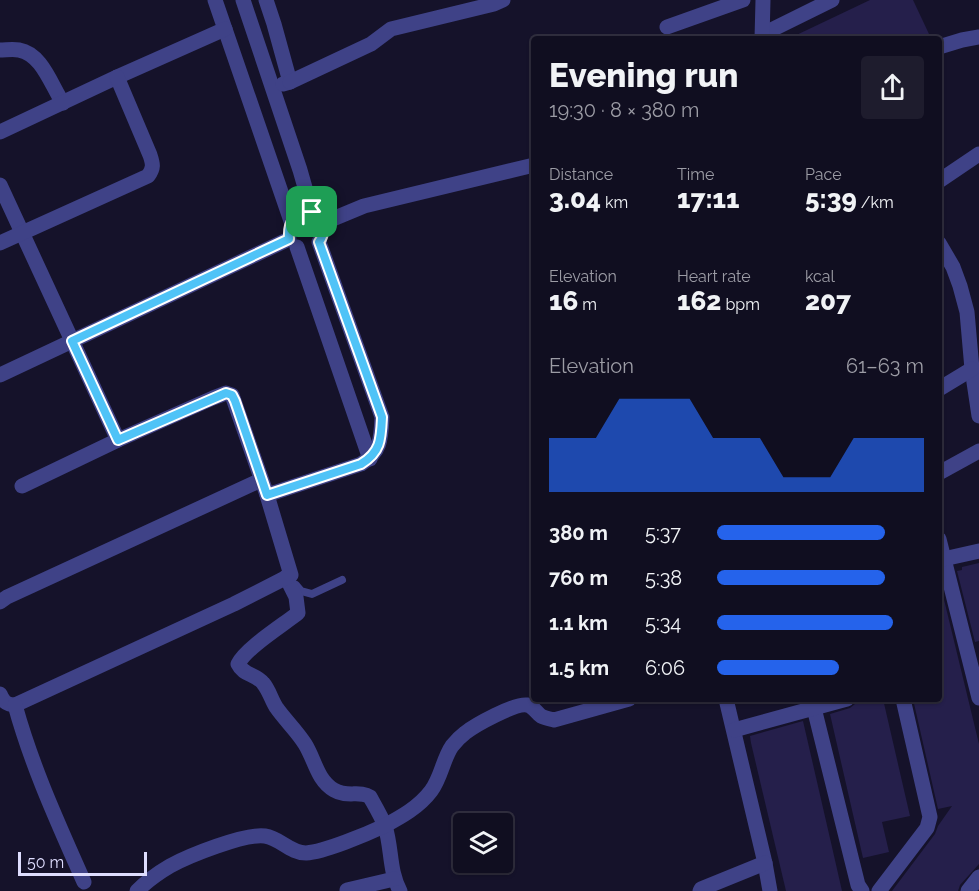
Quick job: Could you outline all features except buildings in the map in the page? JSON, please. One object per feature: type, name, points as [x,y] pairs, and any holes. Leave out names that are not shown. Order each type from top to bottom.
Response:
[{"type":"street","points":[[215,0],[291,221]]},
{"type":"street","points":[[0,375],[293,243],[306,248],[315,245],[322,238],[324,231],[300,170],[243,0]]},
{"type":"street","points":[[266,0],[290,82]]},
{"type":"street","points":[[273,88],[371,44],[392,28],[503,0]]},
{"type":"street","points":[[667,27],[742,0]]},
{"type":"street","points":[[763,0],[763,36],[832,0]]},
{"type":"street","points":[[253,30],[274,24]]},
{"type":"street","points":[[0,132],[225,30]]},
{"type":"street","points":[[942,46],[979,37]]},
{"type":"street","points":[[0,50],[16,50],[33,56],[63,103]]},
{"type":"street","points":[[0,243],[148,176],[153,163],[117,77]]},
{"type":"street","points":[[942,179],[979,154]]},
{"type":"street","points":[[370,459],[288,228],[291,221],[300,214],[318,218],[531,166]]},
{"type":"street","points":[[0,185],[118,440]]},
{"type":"street","points":[[267,495],[361,464],[370,459],[376,451],[380,438],[382,417],[319,242]]},
{"type":"street","points":[[942,248],[953,267],[967,312],[979,416]]},
{"type":"street","points":[[942,387],[972,369]]},
{"type":"street","points":[[22,486],[213,398],[226,393],[232,395],[267,495],[296,597],[298,613],[255,647],[238,664],[241,671],[261,681],[276,707],[305,744],[319,776],[342,794],[370,796],[384,826],[397,885],[347,890]]},
{"type":"street","points":[[942,471],[979,451]]},
{"type":"street","points":[[0,602],[261,480]]},
{"type":"street","points":[[979,551],[942,559],[979,698]]},
{"type":"street","points":[[0,694],[2,701],[8,705],[15,705],[234,604],[289,576]]},
{"type":"street","points":[[137,891],[171,866],[208,849],[243,838],[265,836],[296,851],[306,853],[327,848],[384,826],[417,806],[432,790],[452,747],[464,733],[514,706],[532,707],[542,717],[554,720],[618,702]]},
{"type":"street","points":[[727,702],[770,891]]},
{"type":"street","points":[[735,730],[836,702]]},
{"type":"street","points":[[879,891],[927,828],[930,817],[904,702]]},
{"type":"street","points":[[15,705],[34,764],[84,882]]},
{"type":"street","points":[[814,708],[858,885],[862,891]]},
{"type":"street","points":[[700,891],[765,863]]},
{"type":"street","points":[[968,891],[979,877]]},
{"type":"lane","points":[[289,576],[301,591],[307,594],[312,594],[342,580]]},
{"type":"route","points":[[312,212],[323,223],[324,231],[319,242],[382,417],[380,438],[372,458],[361,464],[267,495],[235,401],[232,395],[226,393],[118,440],[72,341],[289,239],[288,228],[291,221],[300,214],[312,212]]}]
